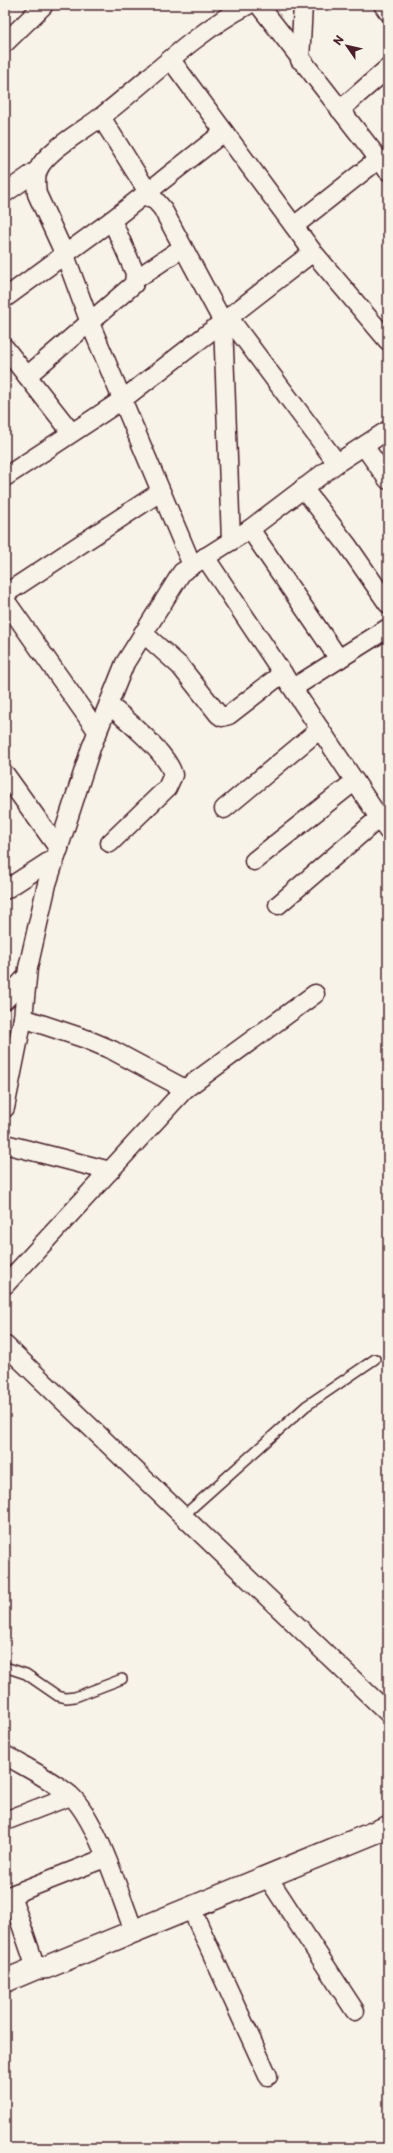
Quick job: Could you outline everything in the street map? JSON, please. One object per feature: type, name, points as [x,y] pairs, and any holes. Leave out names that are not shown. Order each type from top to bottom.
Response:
[{"type":"street","points":[[5,43],[44,5]]},
{"type":"street","points":[[5,193],[38,170],[62,145],[101,117],[220,22],[248,5]]},
{"type":"street","points":[[259,5],[300,60],[385,167],[294,226]]},
{"type":"street","points":[[300,60],[304,5]]},
{"type":"street","points":[[383,5],[388,12]]},
{"type":"street","points":[[171,60],[313,252],[388,341]]},
{"type":"street","points":[[340,110],[388,68]]},
{"type":"street","points":[[101,117],[145,194],[155,200],[162,208],[182,248],[226,320],[337,464]]},
{"type":"street","points":[[5,298],[112,220],[224,132]]},
{"type":"street","points":[[38,170],[36,183],[37,194],[65,255],[90,323],[160,492],[198,561],[283,673],[384,824],[278,905]]},
{"type":"street","points":[[112,220],[136,279]]},
{"type":"street","points":[[27,376],[130,289],[136,279],[182,248]]},
{"type":"street","points":[[5,477],[71,432],[122,400],[313,252]]},
{"type":"street","points":[[226,320],[231,541]]},
{"type":"street","points":[[5,348],[71,432]]},
{"type":"street","points":[[5,1108],[23,1018],[26,978],[47,884],[98,732],[125,664],[182,572],[250,529],[303,488],[388,430]]},
{"type":"street","points":[[364,446],[388,480]]},
{"type":"street","points":[[303,488],[348,546],[388,604]]},
{"type":"street","points":[[5,594],[160,492]]},
{"type":"street","points":[[250,529],[339,659]]},
{"type":"street","points":[[5,600],[98,732]]},
{"type":"street","points":[[293,688],[388,628]]},
{"type":"street","points":[[144,633],[180,666],[222,717],[229,715],[283,673]]},
{"type":"street","points":[[109,704],[141,733],[168,764],[173,775],[167,788],[110,843]]},
{"type":"street","points":[[224,809],[320,730]]},
{"type":"street","points":[[5,774],[57,853]]},
{"type":"street","points":[[254,861],[355,781]]},
{"type":"street","points":[[5,890],[57,853]]},
{"type":"street","points":[[5,1000],[26,978]]},
{"type":"street","points":[[5,1284],[185,1089],[315,994]]},
{"type":"street","points":[[23,1018],[86,1039],[112,1050],[185,1089]]},
{"type":"street","points":[[5,1144],[110,1171]]},
{"type":"street","points":[[5,1345],[388,1713]]},
{"type":"street","points":[[5,1755],[49,1780],[70,1796],[83,1810],[94,1830],[134,1931]]},
{"type":"street","points":[[5,1821],[70,1796]]},
{"type":"street","points":[[5,1981],[36,1968],[47,1967],[388,1827]]},
{"type":"street","points":[[36,1968],[8,1896],[105,1858]]},
{"type":"street","points":[[267,1876],[355,2011]]},
{"type":"street","points":[[191,1908],[268,2076]]},
{"type":"lane","points":[[183,1516],[306,1406],[375,1360]]},
{"type":"lane","points":[[5,1667],[17,1669],[58,1696],[66,1698],[75,1697],[122,1679]]}]
